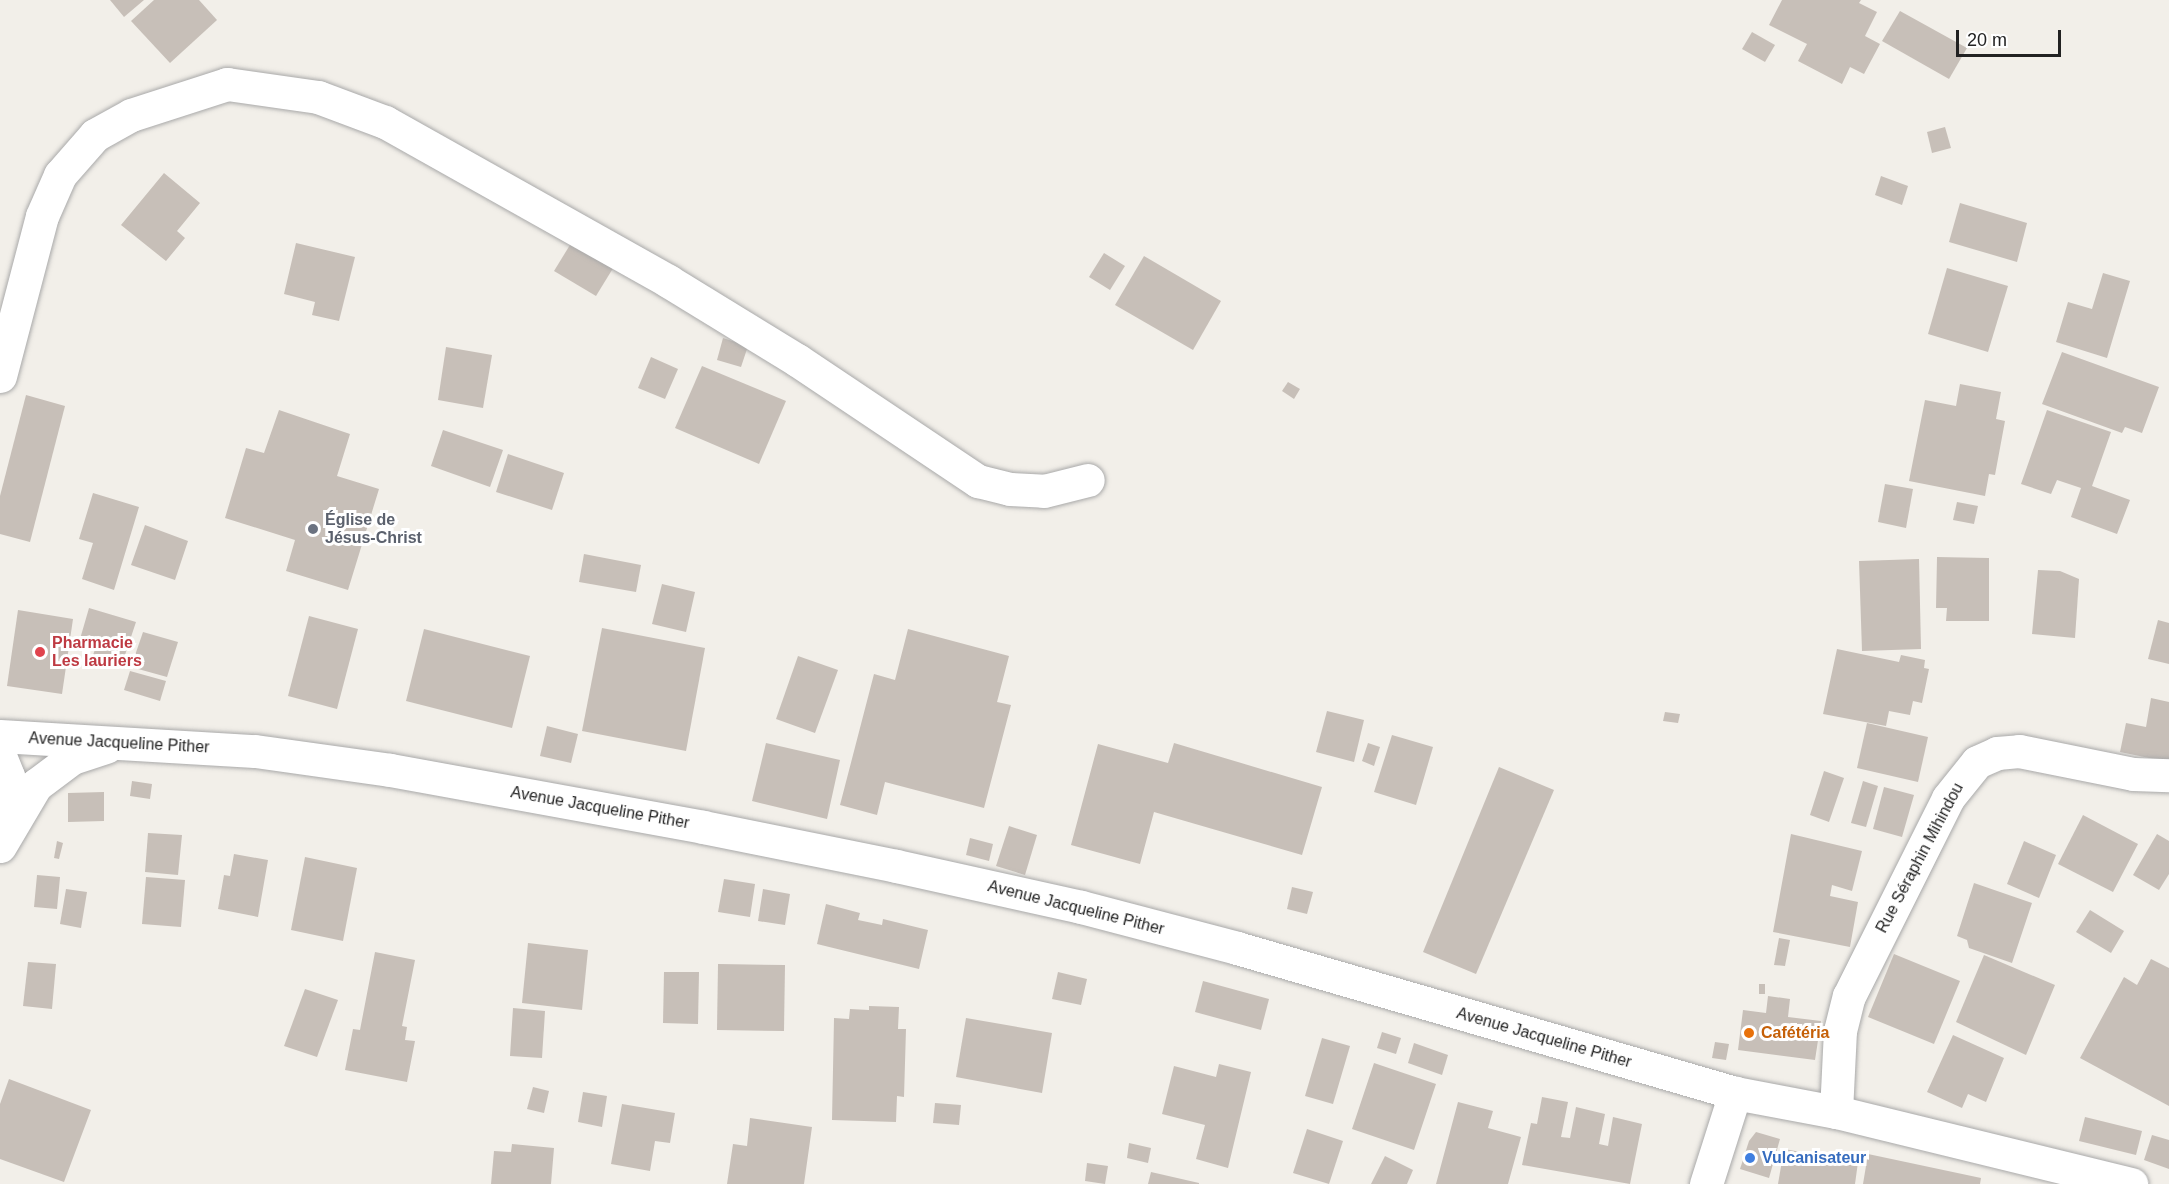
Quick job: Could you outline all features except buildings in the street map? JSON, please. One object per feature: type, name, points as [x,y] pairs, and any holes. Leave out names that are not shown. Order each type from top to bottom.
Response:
[{"type":"street","points":[[0,376],[42,216],[60,175],[95,135],[150,108],[227,84],[318,97],[385,122],[688,293],[797,360],[978,481],[1010,489],[1044,490],[1088,480]]},
{"type":"street","name":"Avenue Jacqueline Pither","points":[[0,736],[121,741],[255,751],[390,770],[703,826],[1081,907],[1237,948],[1735,1093],[1836,1112],[2131,1184]]},
{"type":"street","points":[[0,845],[36,785],[54,768],[121,741]]},
{"type":"street","name":"Rue Séraphin Mihindou","points":[[1836,1112],[1840,1031],[1849,996],[1948,798],[1977,762],[1997,753],[2019,751],[2133,774],[2169,775]]},
{"type":"street","points":[[0,756],[8,776],[10,797],[0,845]]},
{"type":"street","points":[[1706,1184],[1735,1093]]},
{"type":"place","name":"Église de Jésus-Christ","points":[[313,529]]},
{"type":"place","name":"Pharmacie Les lauriers","points":[[40,652]]},
{"type":"place","name":"Cafétéria","points":[[1749,1033]]},
{"type":"place","name":"Vulcanisateur","points":[[1750,1158]]}]
